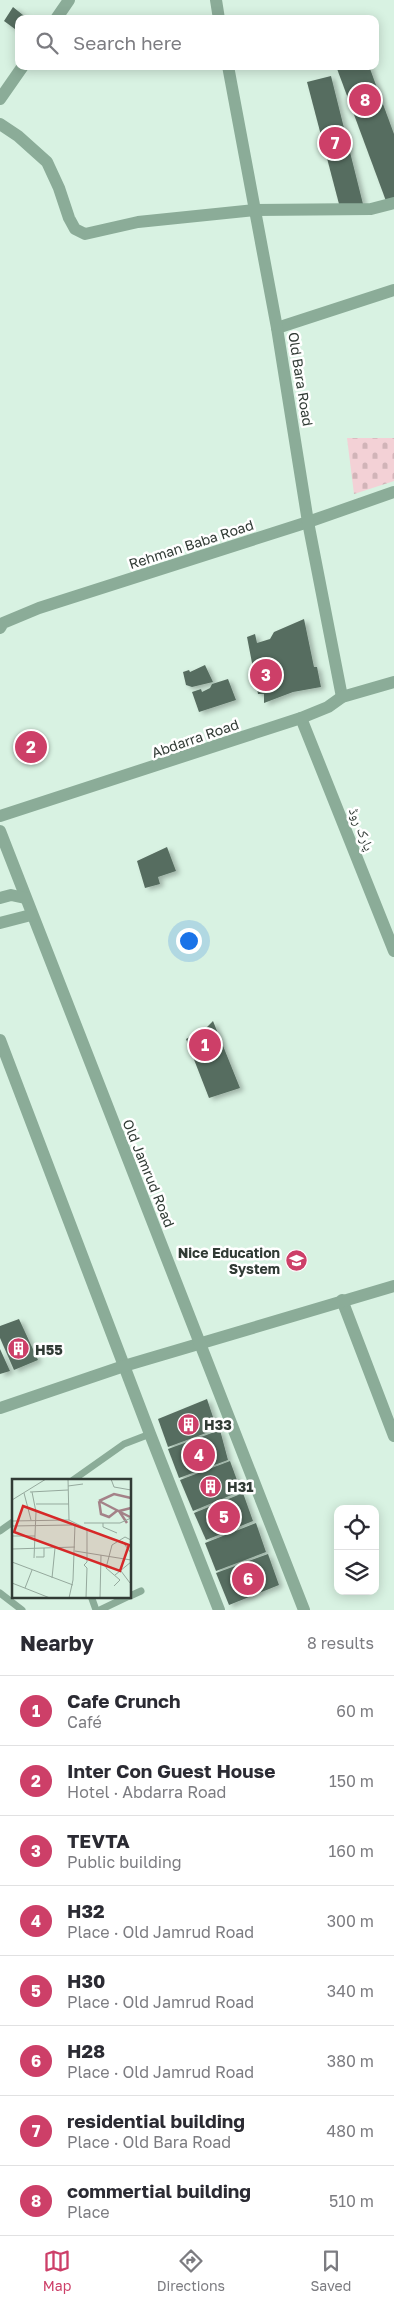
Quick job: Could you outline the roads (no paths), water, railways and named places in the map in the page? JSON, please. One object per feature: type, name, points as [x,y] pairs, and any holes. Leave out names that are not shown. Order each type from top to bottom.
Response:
[{"type":"street","points":[[59,15],[69,0]]},
{"type":"street","points":[[216,0],[218,15]]},
{"type":"street","points":[[0,99],[20,70]]},
{"type":"street","name":"Old Bara Road","points":[[229,70],[277,328],[308,522],[342,697]]},
{"type":"street","points":[[0,124],[18,136],[47,162],[59,188],[69,218],[75,229],[85,234],[138,222],[255,210],[371,209],[394,203]]},
{"type":"street","points":[[277,328],[394,290]]},
{"type":"street","name":"Rehman Baba Road","points":[[0,628],[3,623],[39,608],[308,522],[394,492]]},
{"type":"street","name":"Abdarra Road","points":[[1,819],[301,718],[328,707],[342,697],[394,682]]},
{"type":"street","name":"پارک روڈ","points":[[301,718],[394,951]]},
{"type":"street","name":"Old Jamrud Road","points":[[0,831],[31,915],[201,1343],[304,1610]]},
{"type":"street","points":[[0,898],[11,895],[25,898]]},
{"type":"street","points":[[0,912],[14,919]]},
{"type":"street","points":[[0,923],[31,915]]},
{"type":"street","points":[[0,1040],[219,1610]]},
{"type":"street","points":[[0,1408],[124,1366],[394,1286]]},
{"type":"street","points":[[342,1300],[394,1436]]},
{"type":"lane","points":[[74,1479],[124,1444],[150,1434]]},
{"type":"lane","points":[[0,1531],[12,1522]]},
{"type":"lane","points":[[131,1596],[141,1591]]},
{"type":"lane","points":[[0,1593],[22,1610]]},
{"type":"lane","points":[[92,1598],[98,1610],[125,1598]]},
{"type":"place","name":"commertial building","points":[[365,100]]},
{"type":"place","name":"residential building","points":[[335,143]]},
{"type":"place","name":"TEVTA","points":[[266,675]]},
{"type":"place","name":"Inter Con Guest House","points":[[31,747]]},
{"type":"place","name":"Cafe Crunch","points":[[205,1045]]},
{"type":"place","name":"Nice Education System","points":[[296,1260]]},
{"type":"place","name":"H55","points":[[19,1349]]},
{"type":"place","name":"H33","points":[[188,1424]]},
{"type":"place","name":"H32","points":[[199,1455]]},
{"type":"place","name":"H31","points":[[211,1486]]},
{"type":"place","name":"H30","points":[[224,1517]]},
{"type":"place","name":"H28","points":[[248,1579]]}]
